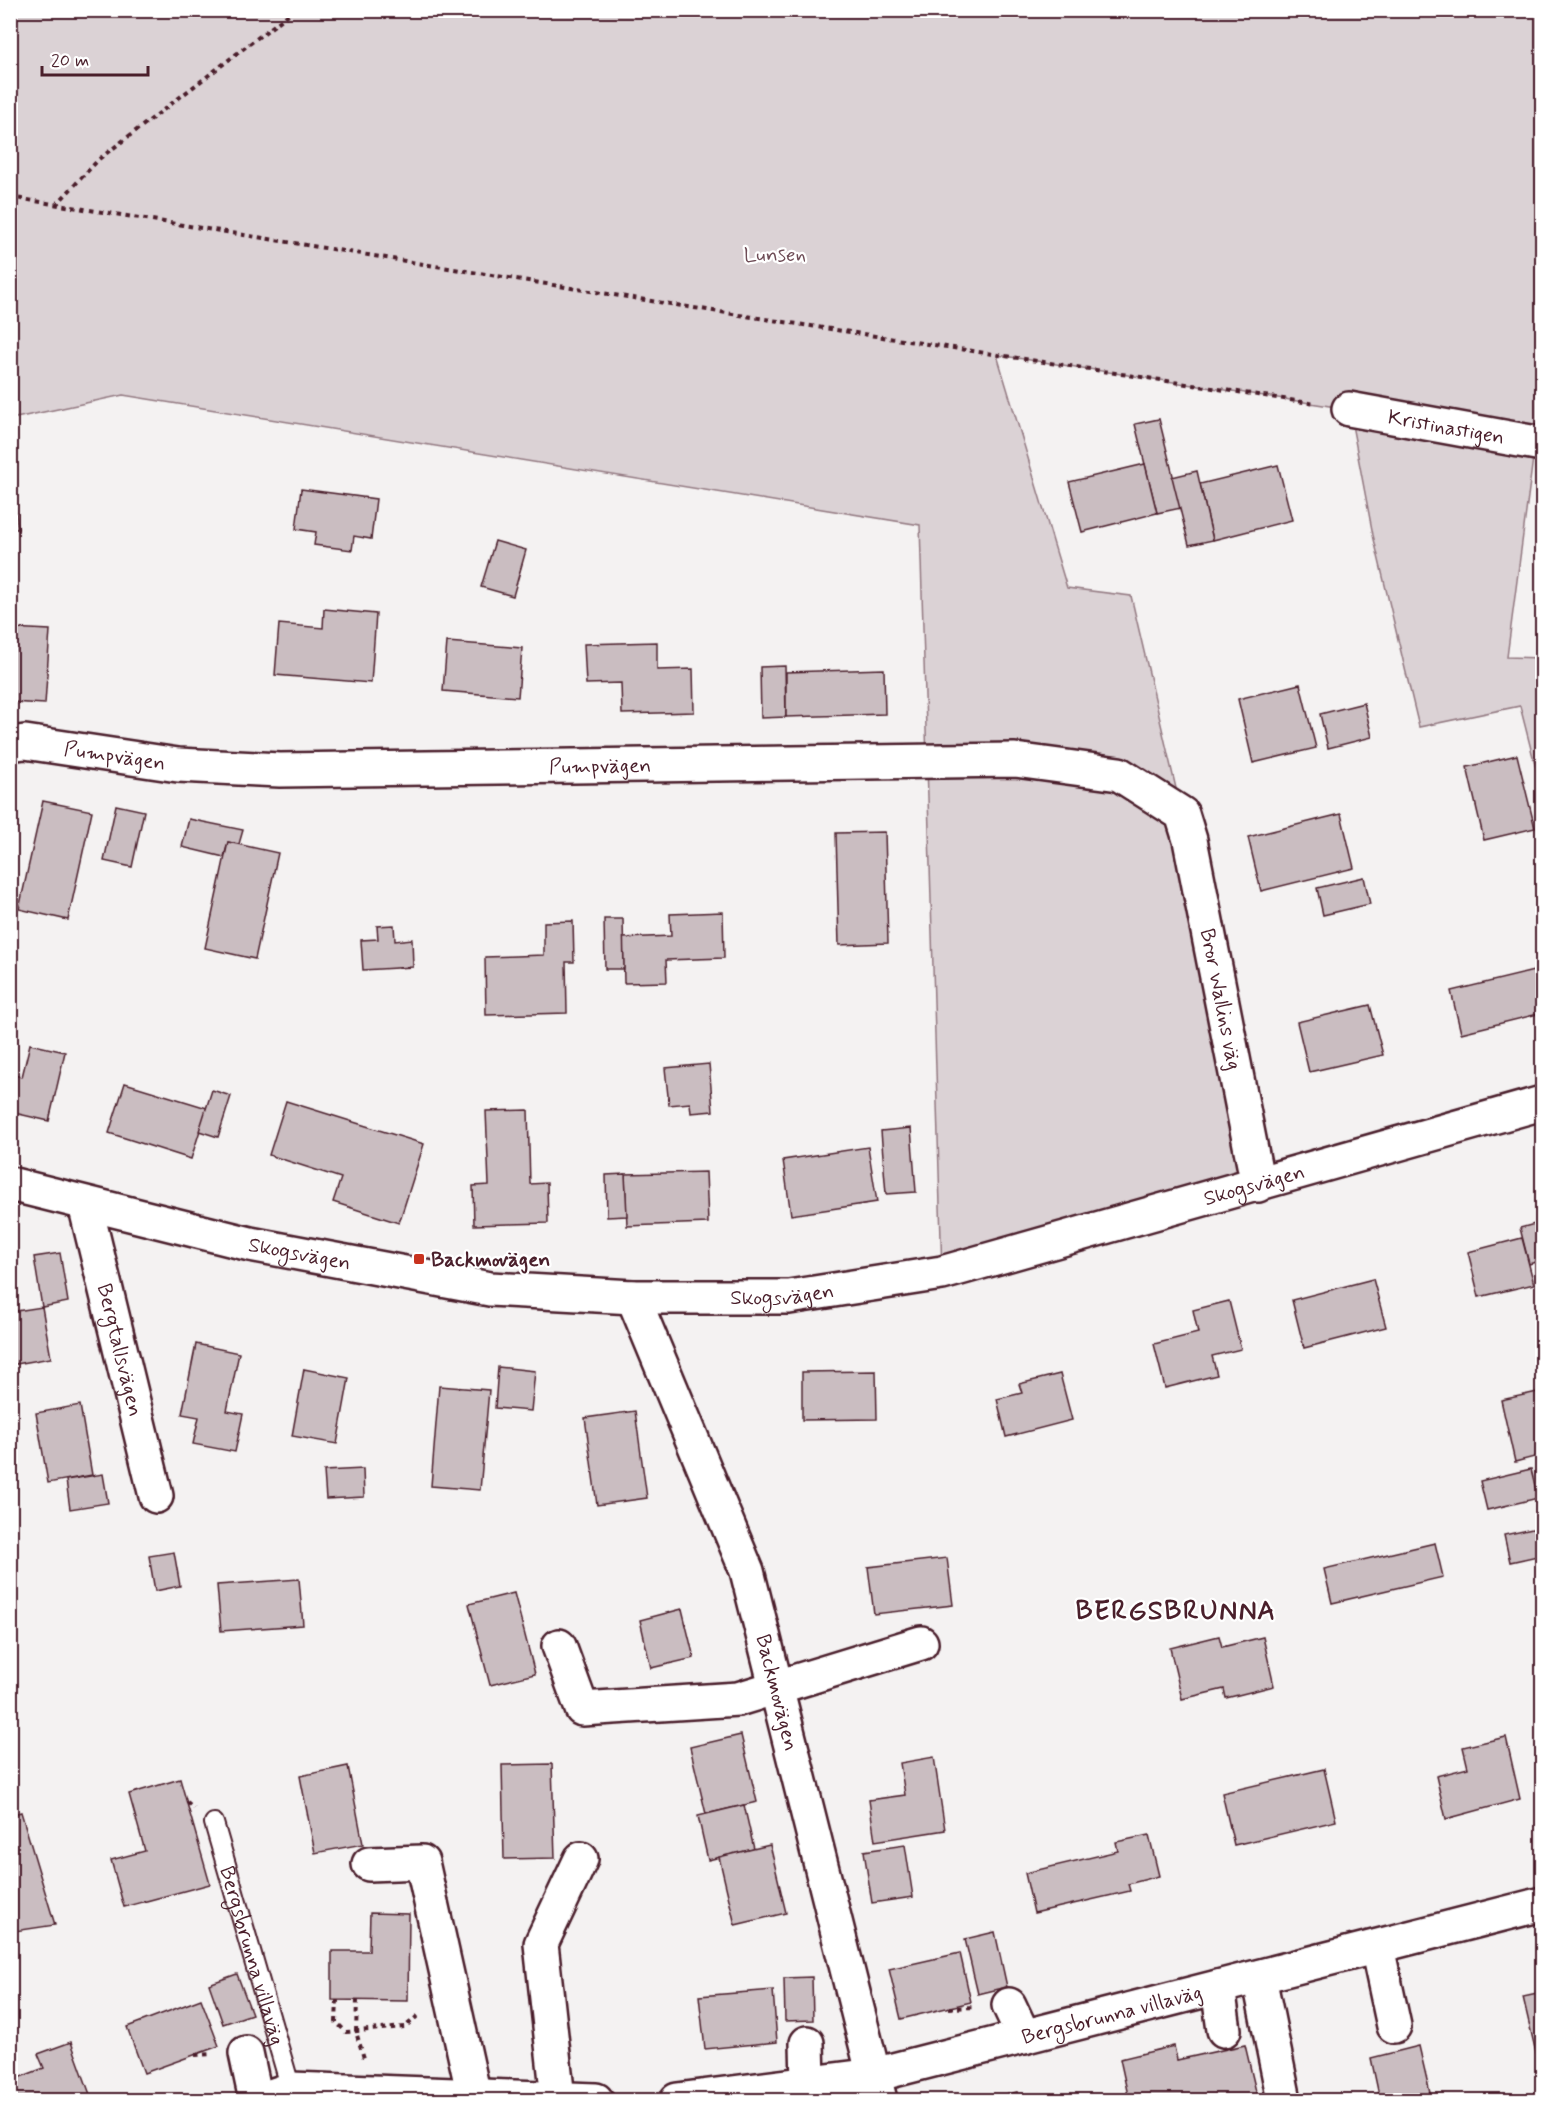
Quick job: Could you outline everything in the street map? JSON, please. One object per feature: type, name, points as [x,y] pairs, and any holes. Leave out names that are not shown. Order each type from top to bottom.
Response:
[{"type":"street","name":"Kristinastigen","points":[[1349,409],[1542,444]]},
{"type":"street","name":"Pumpvägen","points":[[10,744],[25,741],[178,765],[280,770],[1015,760],[1119,774],[1182,814]]},
{"type":"street","name":"Bror Wallins väg","points":[[1182,814],[1190,840],[1258,1185]]},
{"type":"street","name":"Skogsvägen","points":[[10,1184],[250,1244],[490,1289],[633,1297],[789,1297],[942,1273],[1542,1103]]},
{"type":"street","name":"Bergtallsvägen","points":[[85,1204],[156,1496]]},
{"type":"street","name":"Backmovägen","points":[[633,1297],[747,1571],[877,2088]]},
{"type":"street","points":[[559,1646],[582,1709],[738,1699],[921,1642]]},
{"type":"street","points":[[558,2099],[541,1944],[581,1859]]},
{"type":"street","points":[[369,1864],[422,1862],[474,2096]]},
{"type":"street","name":"Bergsbrunna villaväg","points":[[677,2100],[808,2084],[877,2088],[1024,2037],[1542,1904]]},
{"type":"street","points":[[1377,1947],[1394,2026]]},
{"type":"street","points":[[1259,1977],[1284,2100]]},
{"type":"street","points":[[1218,1987],[1224,2030]]},
{"type":"street","points":[[1009,2005],[1024,2037]]},
{"type":"street","points":[[807,2043],[808,2084]]},
{"type":"street","points":[[246,2053],[258,2100],[291,2090],[374,2092],[410,2097],[474,2096],[596,2100]]},
{"type":"lane","name":"Bergsbrunna villaväg","points":[[214,1823],[291,2090]]},
{"type":"path","points":[[57,204],[99,159],[294,10]]},
{"type":"path","points":[[10,197],[695,308],[1349,409]]},
{"type":"path","points":[[338,2000],[336,2022],[346,2032],[405,2027],[427,2008]]},
{"type":"path","points":[[357,2000],[356,2032],[374,2092]]},
{"type":"green space","name":"Lunsen","points":[[10,11],[1542,11],[1542,444],[1535,443],[1507,657],[1542,658],[1542,792],[1520,706],[1419,727],[1373,535],[1349,409],[997,355],[1067,588],[1131,596],[1182,814],[1258,1185],[942,1273],[920,525],[123,395],[11,419]]},
{"type":"building","points":[[1159,419],[1181,508],[1157,513],[1135,424]]},
{"type":"building","points":[[10,455],[18,529],[10,529]]},
{"type":"building","points":[[1145,464],[1157,513],[1082,532],[1069,482]]},
{"type":"building","points":[[1278,465],[1292,520],[1213,540],[1200,484]]},
{"type":"building","points":[[1197,471],[1213,540],[1189,545],[1172,477]]},
{"type":"building","points":[[301,489],[376,499],[371,539],[354,536],[352,550],[314,545],[316,532],[296,529]]},
{"type":"building","points":[[495,541],[526,550],[513,596],[481,587]]},
{"type":"building","points":[[324,609],[376,614],[371,683],[275,675],[279,624],[323,628]]},
{"type":"building","points":[[10,628],[50,630],[45,704],[10,702]]},
{"type":"building","points":[[447,642],[522,648],[518,697],[443,691]]},
{"type":"building","points":[[657,642],[657,670],[693,669],[694,712],[622,714],[621,683],[586,684],[584,644]]},
{"type":"building","points":[[785,666],[786,717],[761,718],[760,667]]},
{"type":"building","points":[[884,669],[885,714],[786,717],[786,672]]},
{"type":"building","points":[[1300,684],[1316,748],[1253,763],[1238,699]]},
{"type":"building","points":[[1364,703],[1372,737],[1328,748],[1320,714]]},
{"type":"building","points":[[1517,755],[1535,828],[1484,840],[1467,767]]},
{"type":"building","points":[[43,801],[92,811],[68,920],[19,909]]},
{"type":"building","points":[[116,805],[144,811],[132,867],[104,861]]},
{"type":"building","points":[[1341,814],[1354,868],[1261,891],[1248,837]]},
{"type":"building","points":[[189,819],[243,830],[239,844],[228,842],[224,857],[182,847]]},
{"type":"building","points":[[885,832],[888,943],[839,945],[836,833]]},
{"type":"building","points":[[228,842],[278,853],[255,959],[205,948]]},
{"type":"building","points":[[1364,877],[1370,904],[1323,915],[1317,888]]},
{"type":"building","points":[[723,912],[724,958],[666,960],[667,982],[624,983],[623,938],[671,936],[670,914]]},
{"type":"building","points":[[604,919],[623,919],[624,969],[605,969]]},
{"type":"building","points":[[573,921],[574,962],[566,962],[567,1013],[486,1015],[485,957],[544,955],[544,922]]},
{"type":"building","points":[[394,925],[395,941],[412,939],[413,967],[363,970],[361,940],[378,939],[377,926]]},
{"type":"building","points":[[1542,969],[1542,1013],[1461,1033],[1451,991]]},
{"type":"building","points":[[1370,1005],[1383,1055],[1309,1072],[1297,1022]]},
{"type":"building","points":[[30,1044],[65,1052],[49,1121],[10,1112],[10,1074],[22,1077]]},
{"type":"building","points":[[709,1064],[713,1111],[691,1113],[690,1103],[669,1105],[665,1068]]},
{"type":"building","points":[[125,1083],[207,1108],[191,1159],[109,1133]]},
{"type":"building","points":[[212,1090],[231,1096],[218,1137],[199,1131]]},
{"type":"building","points":[[286,1101],[424,1144],[399,1223],[333,1202],[341,1178],[269,1155]]},
{"type":"building","points":[[528,1110],[530,1184],[547,1183],[548,1223],[474,1225],[473,1186],[489,1185],[486,1111]]},
{"type":"building","points":[[911,1128],[916,1192],[886,1194],[881,1131]]},
{"type":"building","points":[[868,1147],[877,1202],[791,1215],[783,1160]]},
{"type":"building","points":[[706,1172],[708,1223],[627,1226],[625,1174]]},
{"type":"building","points":[[625,1174],[627,1216],[607,1217],[606,1175]]},
{"type":"building","points":[[1542,1222],[1542,1260],[1529,1264],[1520,1228]]},
{"type":"building","points":[[1522,1238],[1534,1284],[1479,1297],[1468,1252]]},
{"type":"building","points":[[60,1253],[68,1302],[42,1307],[34,1257]]},
{"type":"building","points":[[1373,1279],[1386,1327],[1304,1348],[1292,1300]]},
{"type":"building","points":[[1229,1301],[1241,1349],[1212,1356],[1217,1375],[1165,1388],[1154,1344],[1198,1333],[1193,1310]]},
{"type":"building","points":[[42,1307],[51,1358],[10,1365],[10,1312]]},
{"type":"building","points":[[196,1344],[239,1353],[227,1411],[243,1414],[235,1452],[193,1444],[199,1417],[182,1414]]},
{"type":"building","points":[[498,1367],[535,1371],[531,1411],[495,1408]]},
{"type":"building","points":[[304,1369],[349,1378],[337,1444],[292,1436]]},
{"type":"building","points":[[876,1371],[877,1419],[802,1420],[802,1372]]},
{"type":"building","points":[[1060,1374],[1072,1420],[1006,1437],[997,1399],[1022,1393],[1019,1384]]},
{"type":"building","points":[[439,1386],[489,1390],[480,1490],[431,1486]]},
{"type":"building","points":[[1542,1391],[1542,1455],[1515,1462],[1501,1400]]},
{"type":"building","points":[[80,1405],[92,1475],[48,1483],[36,1413]]},
{"type":"building","points":[[635,1411],[647,1498],[597,1505],[585,1418]]},
{"type":"building","points":[[363,1469],[364,1497],[326,1499],[324,1471]]},
{"type":"building","points":[[1531,1469],[1538,1498],[1487,1510],[1480,1481]]},
{"type":"building","points":[[103,1474],[108,1503],[70,1509],[66,1480]]},
{"type":"building","points":[[1542,1527],[1542,1555],[1510,1562],[1504,1535]]},
{"type":"building","points":[[1435,1543],[1443,1577],[1332,1603],[1324,1569]]},
{"type":"building","points":[[174,1552],[180,1586],[155,1591],[149,1556]]},
{"type":"building","points":[[947,1558],[953,1605],[874,1614],[868,1567]]},
{"type":"building","points":[[299,1579],[303,1625],[221,1631],[217,1585]]},
{"type":"building","points":[[514,1593],[535,1674],[490,1685],[469,1604]]},
{"type":"building","points":[[682,1609],[694,1658],[651,1668],[640,1620]]},
{"type":"building","points":[[1219,1636],[1222,1647],[1263,1637],[1274,1686],[1226,1698],[1224,1689],[1182,1699],[1170,1648]]},
{"type":"building","points":[[741,1735],[757,1802],[706,1814],[690,1747]]},
{"type":"building","points":[[1506,1737],[1520,1799],[1446,1819],[1436,1776],[1468,1768],[1463,1747]]},
{"type":"building","points":[[934,1757],[945,1830],[875,1841],[869,1800],[905,1795],[900,1763]]},
{"type":"building","points":[[552,1764],[555,1858],[504,1859],[502,1765]]},
{"type":"building","points":[[348,1766],[363,1844],[315,1853],[300,1776]]},
{"type":"building","points":[[1324,1769],[1336,1821],[1234,1845],[1222,1793]]},
{"type":"building","points":[[180,1779],[210,1884],[124,1907],[111,1860],[145,1851],[129,1794]]},
{"type":"building","points":[[744,1805],[754,1849],[708,1860],[698,1816]]},
{"type":"building","points":[[21,1812],[55,1925],[15,1931],[10,1920],[10,1815]]},
{"type":"building","points":[[1149,1835],[1159,1876],[1128,1884],[1130,1891],[1034,1913],[1025,1873],[1118,1851],[1116,1842]]},
{"type":"building","points":[[770,1845],[786,1913],[735,1925],[719,1857]]},
{"type":"building","points":[[905,1845],[913,1897],[872,1903],[864,1851]]},
{"type":"building","points":[[370,1913],[409,1914],[408,2001],[332,2000],[332,1951],[369,1951]]},
{"type":"building","points":[[995,1932],[1007,1987],[978,1994],[965,1939]]},
{"type":"building","points":[[960,1953],[971,2002],[901,2019],[889,1969]]},
{"type":"building","points":[[237,1974],[252,2014],[223,2024],[209,1984]]},
{"type":"building","points":[[812,1977],[813,2020],[785,2021],[784,1978]]},
{"type":"building","points":[[773,1990],[777,2042],[705,2049],[699,1996]]},
{"type":"building","points":[[1542,1993],[1542,2052],[1536,2053],[1523,1997]]},
{"type":"building","points":[[201,1999],[219,2046],[144,2073],[127,2027]]},
{"type":"building","points":[[71,2042],[92,2100],[15,2100],[10,2081],[44,2068],[38,2054]]},
{"type":"building","points":[[1245,2045],[1258,2100],[1129,2100],[1120,2059],[1174,2046],[1177,2060]]},
{"type":"building","points":[[1419,2046],[1430,2093],[1399,2100],[1380,2100],[1371,2058]]},
{"type":"building","points":[[1017,2092],[1019,2100],[993,2100],[993,2098]]},
{"type":"place","name":"Backmovägen","points":[[419,1259]]},
{"type":"district","name":"BERGSBRUNNA","points":[[1176,1610]]}]
